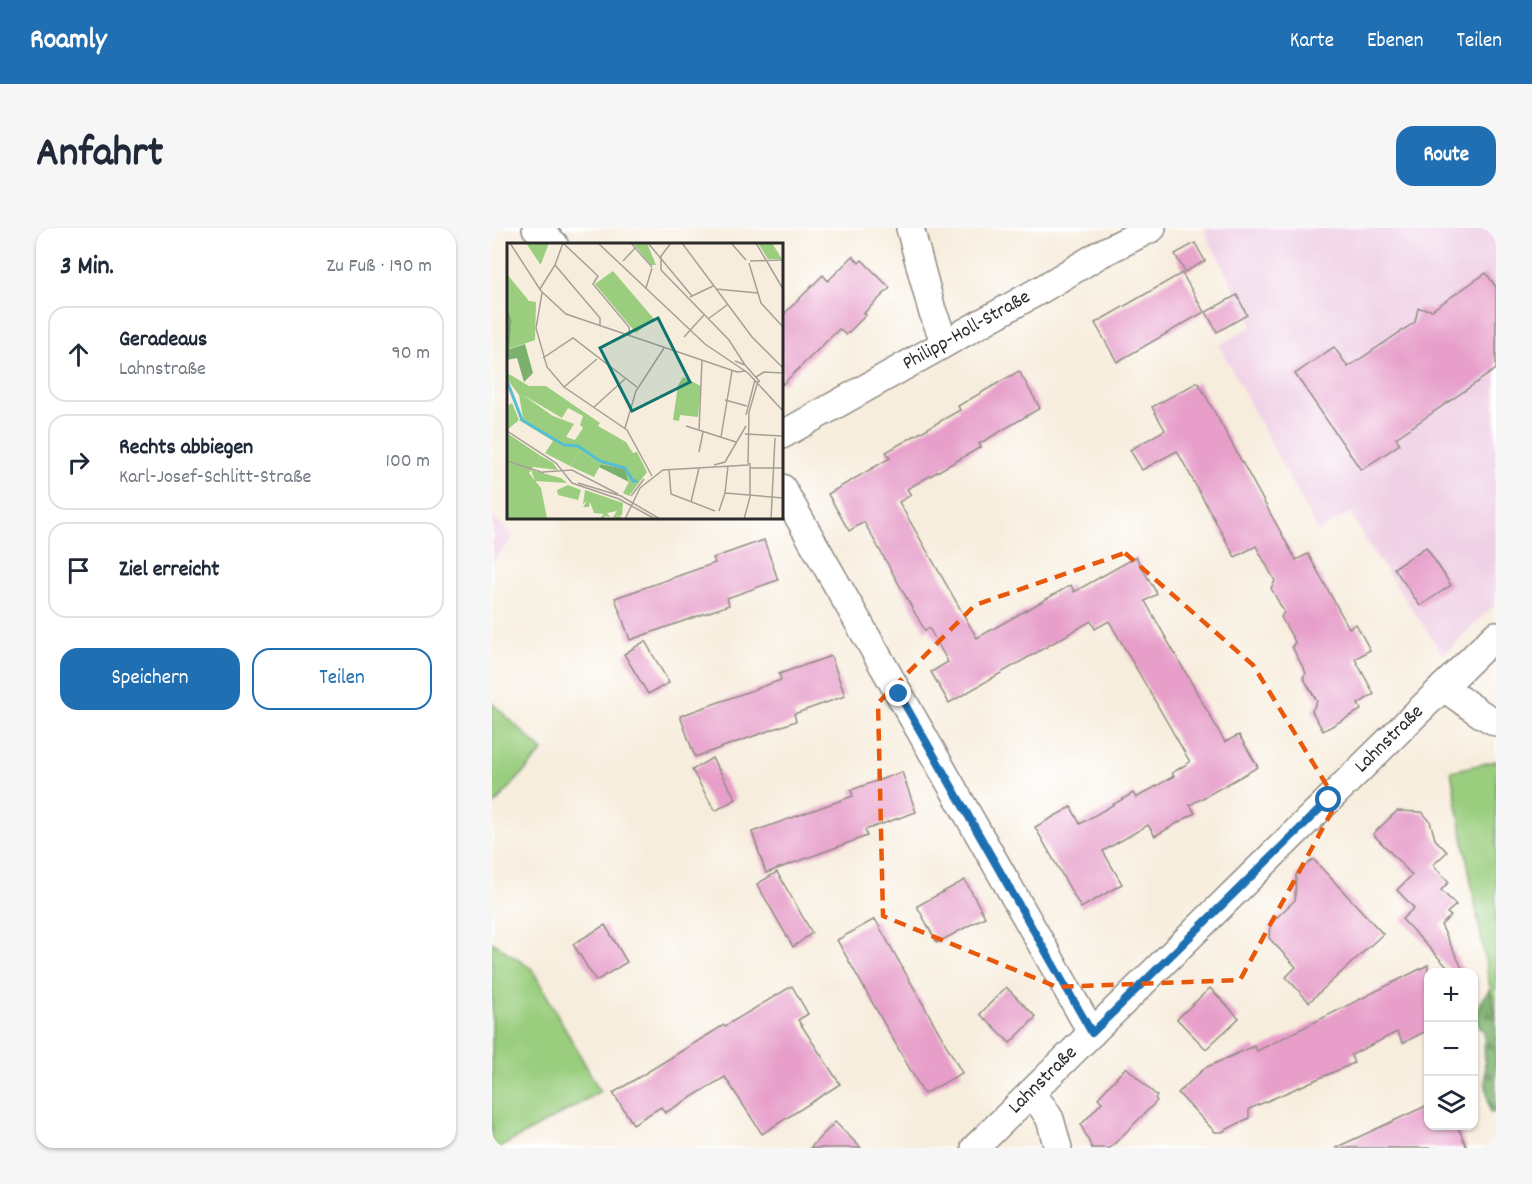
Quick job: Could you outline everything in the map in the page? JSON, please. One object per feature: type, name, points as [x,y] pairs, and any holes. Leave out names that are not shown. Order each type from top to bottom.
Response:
[{"type":"street","points":[[536,228],[553,243]]},
{"type":"street","points":[[910,228],[932,310],[945,343]]},
{"type":"street","name":"Philipp-Holl-Straße","points":[[783,434],[1100,254],[1152,228]]},
{"type":"street","points":[[783,490],[1092,1033]]},
{"type":"street","name":"Lahnstraße","points":[[975,1148],[1496,635]]},
{"type":"street","points":[[1443,687],[1496,722]]},
{"type":"street","points":[[1031,1093],[1050,1119],[1058,1148]]},
{"type":"highlighted area","points":[[1125,553],[1253,665],[1337,802],[1240,980],[1057,987],[883,916],[878,703],[975,605]]},
{"type":"shaded area","points":[[1210,228],[1496,228],[1496,603],[1443,655],[1365,539],[1351,512],[1318,532],[1219,345],[1253,326],[1204,230]]},
{"type":"shaded area","points":[[492,516],[514,537],[492,561]]},
{"type":"green space","points":[[492,703],[543,751],[492,807]]},
{"type":"green space","points":[[1496,761],[1496,1020],[1451,771]]},
{"type":"green space","points":[[492,942],[532,969],[600,1091],[499,1148],[492,1148]]},
{"type":"green space","points":[[1490,989],[1496,1021],[1496,1112],[1490,1113],[1485,1079],[1484,1032],[1478,1024],[1478,1008]]},
{"type":"building","points":[[1195,243],[1205,261],[1185,272],[1175,254]]},
{"type":"building","points":[[853,256],[859,263],[862,260],[890,288],[864,313],[866,315],[846,335],[839,329],[783,384],[783,315],[823,275],[828,281]]},
{"type":"building","points":[[1182,273],[1204,312],[1117,362],[1095,323]]},
{"type":"building","points":[[1486,273],[1496,287],[1496,369],[1396,438],[1400,444],[1361,470],[1295,374],[1334,347],[1348,367],[1415,322],[1418,308],[1432,310]]},
{"type":"building","points":[[1237,295],[1247,315],[1217,332],[1206,312]]},
{"type":"building","points":[[1019,371],[1040,408],[979,444],[981,447],[907,489],[911,495],[899,502],[977,638],[1071,585],[1074,592],[1136,557],[1157,594],[1145,601],[1225,742],[1239,735],[1258,767],[1190,805],[1195,813],[1155,836],[1148,825],[1103,851],[1122,884],[1081,908],[1035,827],[1071,807],[1080,824],[1133,793],[1136,798],[1174,776],[1172,773],[1190,762],[1109,621],[1095,629],[1091,621],[949,703],[931,672],[948,662],[929,628],[925,631],[864,522],[849,531],[828,494],[890,458],[886,452],[960,410],[958,406]]},
{"type":"building","points":[[1198,382],[1296,560],[1308,554],[1349,628],[1356,624],[1370,650],[1355,659],[1374,694],[1358,704],[1361,710],[1323,731],[1312,711],[1317,701],[1303,677],[1306,673],[1292,647],[1295,642],[1281,617],[1284,612],[1271,588],[1275,581],[1256,546],[1235,557],[1177,451],[1142,470],[1130,450],[1165,430],[1152,407]]},
{"type":"building","points":[[764,540],[778,580],[727,598],[729,605],[630,640],[615,598],[715,563],[713,558]]},
{"type":"building","points":[[1426,547],[1451,585],[1420,606],[1394,568]]},
{"type":"building","points":[[645,641],[669,683],[648,694],[624,654]]},
{"type":"building","points":[[831,656],[845,696],[794,714],[796,721],[695,757],[680,716],[781,680],[779,674]]},
{"type":"building","points":[[712,758],[736,799],[715,811],[692,770]]},
{"type":"building","points":[[902,772],[916,812],[865,830],[867,836],[766,873],[752,832],[853,796],[851,790]]},
{"type":"building","points":[[1397,811],[1422,812],[1430,821],[1435,839],[1447,852],[1433,865],[1449,882],[1441,890],[1456,905],[1447,913],[1451,916],[1441,925],[1462,968],[1448,968],[1402,919],[1414,908],[1397,890],[1412,875],[1373,834]]},
{"type":"building","points":[[1313,859],[1383,934],[1309,1002],[1286,977],[1296,967],[1269,938],[1270,924],[1295,900],[1296,875]]},
{"type":"building","points":[[777,872],[812,933],[793,947],[757,884]]},
{"type":"building","points":[[965,880],[985,917],[937,943],[917,906]]},
{"type":"building","points":[[875,919],[962,1073],[924,1094],[837,940]]},
{"type":"building","points":[[605,925],[627,962],[596,981],[573,944]]},
{"type":"building","points":[[1428,965],[1428,968],[1424,968],[1424,1032],[1403,1043],[1397,1032],[1351,1055],[1354,1063],[1249,1109],[1249,1118],[1222,1132],[1215,1132],[1178,1093],[1205,1068],[1254,1046],[1257,1051]]},
{"type":"building","points":[[792,986],[808,1014],[798,1020],[840,1084],[762,1134],[725,1077],[665,1113],[661,1107],[633,1124],[613,1093]]},
{"type":"building","points":[[1006,987],[1036,1017],[1010,1043],[980,1014]]},
{"type":"building","points":[[1210,988],[1239,1018],[1206,1049],[1177,1019]]},
{"type":"building","points":[[1126,1067],[1157,1096],[1155,1098],[1157,1101],[1110,1148],[1092,1148],[1081,1125],[1102,1102],[1098,1098]]},
{"type":"building","points":[[1424,1107],[1424,1130],[1459,1130],[1467,1148],[1335,1148]]},
{"type":"building","points":[[835,1122],[861,1148],[810,1148]]},
{"type":"route","points":[[899,694],[1092,1033],[1329,800]]}]
